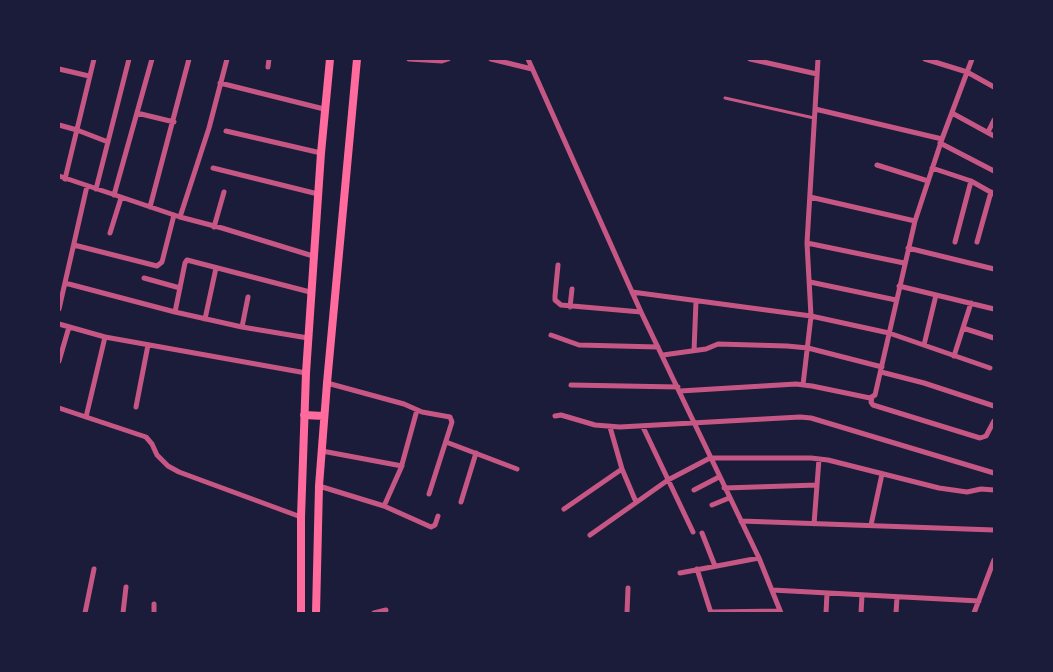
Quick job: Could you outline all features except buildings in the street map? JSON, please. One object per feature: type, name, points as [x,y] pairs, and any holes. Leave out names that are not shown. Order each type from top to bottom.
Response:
[{"type":"main road","points":[[301,613],[300,517],[310,292],[324,109],[330,59]]},
{"type":"main road","points":[[316,613],[319,486],[324,416],[357,59]]},
{"type":"main road","points":[[304,415],[324,416]]},
{"type":"street","points":[[66,179],[94,59]]},
{"type":"street","points":[[96,189],[129,59]]},
{"type":"street","points":[[114,195],[151,59]]},
{"type":"street","points":[[150,207],[174,122],[189,59]]},
{"type":"street","points":[[74,245],[159,266],[203,146],[227,59]]},
{"type":"street","points":[[268,59],[268,67]]},
{"type":"street","points":[[409,59],[445,61],[448,59]]},
{"type":"street","points":[[491,59],[532,69]]},
{"type":"street","points":[[528,59],[641,312],[759,558],[781,612],[711,613],[697,570]]},
{"type":"street","points":[[750,59],[767,61],[817,74]]},
{"type":"street","points":[[803,384],[811,316],[807,242],[818,59]]},
{"type":"street","points":[[926,59],[967,72],[994,88]]},
{"type":"street","points":[[571,385],[679,389],[803,384],[870,397],[875,394],[915,220],[941,141],[972,59]]},
{"type":"street","points":[[59,69],[89,76]]},
{"type":"street","points":[[220,83],[324,109]]},
{"type":"street","points":[[815,109],[941,141],[994,171]]},
{"type":"street","points":[[137,113],[174,122]]},
{"type":"street","points":[[952,113],[994,136]]},
{"type":"street","points":[[988,132],[994,120]]},
{"type":"street","points":[[59,125],[108,142]]},
{"type":"street","points":[[226,131],[321,153]]},
{"type":"street","points":[[877,165],[928,181]]},
{"type":"street","points":[[213,168],[318,194]]},
{"type":"street","points":[[932,168],[971,181],[992,193],[977,242]]},
{"type":"street","points":[[59,176],[177,216],[313,256]]},
{"type":"street","points":[[955,242],[971,181]]},
{"type":"street","points":[[59,309],[87,186]]},
{"type":"street","points":[[214,227],[224,192]]},
{"type":"street","points":[[810,197],[915,220]]},
{"type":"street","points":[[110,233],[121,198]]},
{"type":"street","points":[[807,242],[904,263]]},
{"type":"street","points":[[908,248],[994,269]]},
{"type":"street","points":[[175,312],[186,260],[310,292]]},
{"type":"street","points":[[558,264],[555,300],[560,305],[641,312]]},
{"type":"street","points":[[205,319],[216,268]]},
{"type":"street","points":[[144,278],[180,288]]},
{"type":"street","points":[[810,282],[896,300]]},
{"type":"street","points":[[65,283],[205,319],[308,338]]},
{"type":"street","points":[[899,286],[994,309]]},
{"type":"street","points":[[570,307],[572,289]]},
{"type":"street","points":[[632,292],[811,316],[889,334],[990,368]]},
{"type":"street","points":[[924,345],[936,295]]},
{"type":"street","points":[[242,327],[248,297]]},
{"type":"street","points":[[694,352],[696,301]]},
{"type":"street","points":[[954,356],[971,303]]},
{"type":"street","points":[[59,324],[105,337],[148,346],[306,373]]},
{"type":"street","points":[[59,362],[69,327]]},
{"type":"street","points":[[963,328],[994,338]]},
{"type":"street","points":[[551,336],[579,345],[658,346]]},
{"type":"street","points":[[86,417],[105,337]]},
{"type":"street","points":[[663,356],[694,352],[721,344],[808,348],[994,406]]},
{"type":"street","points":[[136,407],[148,346]]},
{"type":"street","points":[[327,383],[452,419],[429,494]]},
{"type":"street","points":[[870,397],[874,405],[982,439],[986,436],[994,421]]},
{"type":"street","points":[[59,408],[146,437],[157,455],[168,466],[179,472],[300,517]]},
{"type":"street","points":[[384,506],[402,466],[418,410]]},
{"type":"street","points":[[555,416],[561,415],[587,423],[610,427],[811,418],[994,474]]},
{"type":"street","points":[[610,427],[622,469],[636,502]]},
{"type":"street","points":[[643,427],[693,532]]},
{"type":"street","points":[[446,442],[517,469]]},
{"type":"street","points":[[322,451],[402,466]]},
{"type":"street","points":[[461,502],[476,454]]},
{"type":"street","points":[[590,534],[668,480],[710,458],[803,457],[855,467],[939,488],[967,492],[981,489],[994,490]]},
{"type":"street","points":[[814,524],[819,459]]},
{"type":"street","points":[[564,508],[622,469]]},
{"type":"street","points":[[871,526],[882,474]]},
{"type":"street","points":[[694,490],[719,477]]},
{"type":"street","points":[[724,488],[817,485]]},
{"type":"street","points":[[319,486],[384,506],[432,527],[435,526],[438,516]]},
{"type":"street","points":[[712,505],[729,498]]},
{"type":"street","points":[[741,521],[994,530]]},
{"type":"street","points":[[702,533],[715,566]]},
{"type":"street","points":[[680,573],[759,558]]},
{"type":"street","points":[[974,613],[994,560]]},
{"type":"street","points":[[86,613],[94,569]]},
{"type":"street","points":[[123,613],[126,587]]},
{"type":"street","points":[[627,613],[628,588]]},
{"type":"street","points":[[772,590],[979,601]]},
{"type":"street","points":[[826,613],[827,593]]},
{"type":"street","points":[[861,613],[862,595]]},
{"type":"street","points":[[896,613],[897,597]]},
{"type":"street","points":[[154,604],[154,613]]},
{"type":"street","points":[[374,613],[386,610]]},
{"type":"lane","points":[[725,98],[814,118]]}]
